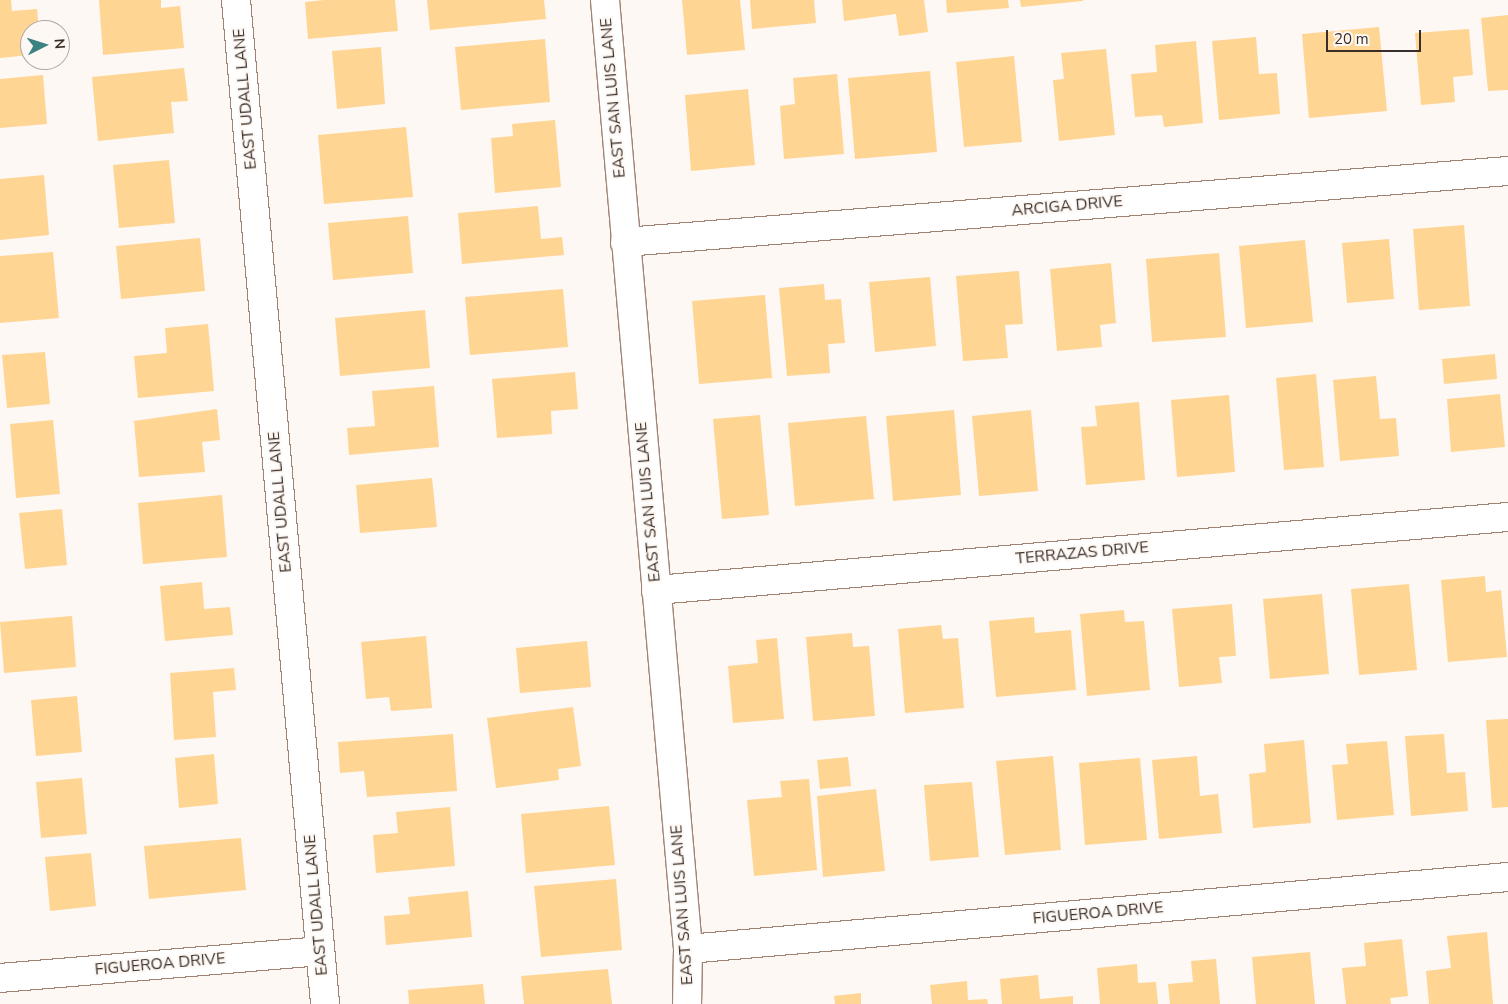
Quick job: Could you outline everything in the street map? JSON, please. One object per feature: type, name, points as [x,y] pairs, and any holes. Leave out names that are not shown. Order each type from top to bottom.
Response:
[{"type":"street","name":"EAST UDALL LANE","points":[[236,0],[325,1004]]},
{"type":"street","name":"EAST SAN LUIS LANE","points":[[605,0],[688,949],[688,1004]]},
{"type":"street","name":"ARCIGA DRIVE","points":[[625,242],[1508,171]]},
{"type":"street","name":"TERRAZAS DRIVE","points":[[656,590],[1508,516]]},
{"type":"street","name":"FIGUEROA DRIVE","points":[[688,949],[1508,877]]},
{"type":"street","name":"FIGUEROA DRIVE","points":[[0,978],[320,951]]},
{"type":"building","points":[[0,0],[11,0],[12,11],[37,9],[38,20],[20,20],[20,56],[0,58]]},
{"type":"building","points":[[99,0],[161,0],[161,8],[180,6],[184,48],[103,55]]},
{"type":"building","points":[[324,0],[395,0],[398,31],[308,39],[305,2]]},
{"type":"building","points":[[427,0],[544,0],[546,19],[430,30]]},
{"type":"building","points":[[682,0],[740,0],[745,50],[687,55]]},
{"type":"building","points":[[750,0],[814,0],[816,23],[752,29]]},
{"type":"building","points":[[842,0],[924,0],[928,32],[899,36],[896,14],[844,21]]},
{"type":"building","points":[[946,0],[1008,0],[1009,8],[947,13]]},
{"type":"building","points":[[1020,0],[1083,0],[1083,1],[1021,7]]},
{"type":"building","points":[[1508,15],[1508,90],[1488,91],[1481,18]]},
{"type":"building","points":[[1379,27],[1387,111],[1309,118],[1302,34]]},
{"type":"building","points":[[1469,29],[1473,75],[1453,77],[1455,102],[1421,105],[1415,33]]},
{"type":"building","points":[[1256,37],[1259,74],[1277,73],[1280,114],[1219,120],[1212,41]]},
{"type":"building","points":[[545,39],[550,102],[461,110],[455,47]]},
{"type":"building","points":[[1196,41],[1203,123],[1164,127],[1162,115],[1135,117],[1131,74],[1157,72],[1155,45]]},
{"type":"building","points":[[381,47],[385,104],[337,109],[332,51]]},
{"type":"building","points":[[1106,49],[1115,135],[1059,141],[1053,80],[1064,79],[1061,53]]},
{"type":"building","points":[[1014,56],[1022,142],[964,147],[956,62]]},
{"type":"building","points":[[184,68],[188,101],[171,102],[174,133],[98,141],[92,77]]},
{"type":"building","points":[[930,71],[937,152],[855,159],[848,78]]},
{"type":"building","points":[[837,74],[844,154],[784,159],[780,106],[795,104],[793,78]]},
{"type":"building","points":[[43,75],[47,124],[0,128],[0,79]]},
{"type":"building","points":[[748,89],[755,165],[691,171],[685,95]]},
{"type":"building","points":[[555,120],[561,187],[495,193],[491,138],[513,136],[512,124]]},
{"type":"building","points":[[406,127],[413,197],[324,204],[318,135]]},
{"type":"building","points":[[169,160],[175,223],[119,228],[113,165]]},
{"type":"building","points":[[44,175],[49,235],[0,240],[0,179]]},
{"type":"building","points":[[538,206],[541,239],[562,237],[564,255],[462,264],[458,213]]},
{"type":"building","points":[[408,216],[413,273],[333,280],[328,223]]},
{"type":"building","points":[[1464,225],[1470,306],[1419,310],[1413,229]]},
{"type":"building","points":[[200,238],[205,291],[121,299],[116,246]]},
{"type":"building","points":[[1389,239],[1394,299],[1347,303],[1342,243]]},
{"type":"building","points":[[1305,240],[1313,322],[1246,328],[1239,246]]},
{"type":"building","points":[[53,252],[59,318],[0,323],[0,256]]},
{"type":"building","points":[[1219,253],[1226,337],[1152,342],[1146,259]]},
{"type":"building","points":[[1111,263],[1116,323],[1100,325],[1102,347],[1057,351],[1050,269]]},
{"type":"building","points":[[1019,271],[1023,324],[1005,325],[1008,358],[963,361],[956,276]]},
{"type":"building","points":[[930,277],[936,346],[875,352],[869,282]]},
{"type":"building","points":[[824,284],[825,300],[841,299],[845,343],[828,344],[830,373],[787,376],[779,288]]},
{"type":"building","points":[[563,289],[568,347],[470,355],[465,297]]},
{"type":"building","points":[[765,295],[772,378],[699,384],[692,301]]},
{"type":"building","points":[[425,310],[430,368],[340,376],[335,318]]},
{"type":"building","points":[[208,324],[214,391],[138,398],[134,356],[167,353],[165,328]]},
{"type":"building","points":[[45,352],[50,404],[7,408],[2,355]]},
{"type":"building","points":[[1495,354],[1497,379],[1444,384],[1442,359]]},
{"type":"building","points":[[575,372],[578,409],[551,411],[552,434],[497,438],[492,379]]},
{"type":"building","points":[[1316,374],[1324,467],[1284,470],[1276,378]]},
{"type":"building","points":[[1376,376],[1380,419],[1396,418],[1399,456],[1340,461],[1333,380]]},
{"type":"building","points":[[434,386],[439,447],[349,455],[347,428],[375,426],[372,391]]},
{"type":"building","points":[[1500,394],[1505,447],[1451,452],[1447,399]]},
{"type":"building","points":[[1229,395],[1235,472],[1177,477],[1171,400]]},
{"type":"building","points":[[1139,402],[1145,480],[1086,485],[1081,427],[1097,426],[1095,406]]},
{"type":"building","points":[[217,409],[220,440],[202,442],[205,472],[139,477],[134,421]]},
{"type":"building","points":[[954,410],[961,495],[893,501],[886,416]]},
{"type":"building","points":[[1031,410],[1038,491],[979,496],[972,416]]},
{"type":"building","points":[[760,415],[769,515],[722,519],[713,419]]},
{"type":"building","points":[[866,416],[874,499],[795,506],[788,423]]},
{"type":"building","points":[[53,420],[60,494],[16,498],[10,424]]},
{"type":"building","points":[[432,478],[437,527],[360,533],[356,485]]},
{"type":"building","points":[[222,495],[227,557],[143,564],[138,503]]},
{"type":"building","points":[[62,509],[67,565],[25,569],[19,513]]},
{"type":"building","points":[[1485,576],[1486,592],[1501,590],[1507,657],[1448,662],[1441,580]]},
{"type":"building","points":[[202,582],[204,609],[230,607],[233,635],[165,641],[160,586]]},
{"type":"building","points":[[1409,584],[1417,670],[1359,675],[1351,589]]},
{"type":"building","points":[[1322,594],[1329,674],[1270,679],[1263,599]]},
{"type":"building","points":[[1232,604],[1236,656],[1219,657],[1222,683],[1179,687],[1172,609]]},
{"type":"building","points":[[1124,610],[1125,622],[1144,621],[1150,690],[1087,696],[1080,614]]},
{"type":"building","points":[[72,616],[76,667],[4,673],[0,622]]},
{"type":"building","points":[[1034,617],[1035,633],[1071,630],[1076,690],[996,697],[989,621]]},
{"type":"building","points":[[941,625],[943,639],[958,638],[964,708],[905,713],[898,629]]},
{"type":"building","points":[[852,633],[853,647],[869,646],[875,716],[813,721],[806,637]]},
{"type":"building","points":[[426,636],[432,708],[391,711],[389,697],[366,699],[361,642]]},
{"type":"building","points":[[777,638],[784,719],[733,723],[728,666],[758,663],[756,640]]},
{"type":"building","points":[[587,641],[591,687],[520,693],[516,648]]},
{"type":"building","points":[[234,668],[236,690],[213,692],[216,737],[174,740],[170,673]]},
{"type":"building","points":[[77,696],[82,752],[36,756],[31,700]]},
{"type":"building","points":[[573,707],[581,766],[558,769],[559,780],[496,788],[487,718]]},
{"type":"building","points":[[1508,719],[1508,807],[1492,808],[1486,720]]},
{"type":"building","points":[[453,734],[457,791],[367,797],[364,771],[340,773],[338,742]]},
{"type":"building","points":[[1444,734],[1447,773],[1465,772],[1468,811],[1411,816],[1405,736]]},
{"type":"building","points":[[1304,740],[1311,823],[1253,828],[1249,774],[1266,772],[1264,744]]},
{"type":"building","points":[[1387,741],[1394,815],[1337,820],[1332,765],[1348,764],[1346,744]]},
{"type":"building","points":[[214,754],[218,804],[179,808],[175,758]]},
{"type":"building","points":[[1053,756],[1061,850],[1005,855],[996,761]]},
{"type":"building","points":[[1197,756],[1200,796],[1218,794],[1222,833],[1159,839],[1152,760]]},
{"type":"building","points":[[848,757],[851,786],[820,789],[817,760]]},
{"type":"building","points":[[1140,758],[1147,840],[1085,845],[1079,763]]},
{"type":"building","points":[[82,778],[87,834],[41,838],[36,782]]},
{"type":"building","points":[[809,779],[817,870],[754,876],[747,800],[782,797],[780,781]]},
{"type":"building","points":[[972,782],[979,857],[930,861],[924,785]]},
{"type":"building","points":[[876,789],[885,871],[823,877],[817,796]]},
{"type":"building","points":[[609,806],[615,865],[526,873],[521,814]]},
{"type":"building","points":[[450,807],[455,866],[376,873],[373,835],[398,833],[396,812]]},
{"type":"building","points":[[241,838],[246,890],[149,899],[144,846]]},
{"type":"building","points":[[91,853],[96,906],[50,911],[45,857]]},
{"type":"building","points":[[616,879],[622,950],[541,957],[534,886]]},
{"type":"building","points":[[468,891],[472,937],[386,945],[384,916],[410,914],[408,897]]},
{"type":"building","points":[[1487,932],[1493,1004],[1429,1004],[1426,971],[1451,968],[1447,936]]},
{"type":"building","points":[[1402,939],[1408,996],[1390,998],[1391,1004],[1346,1004],[1342,968],[1366,966],[1364,943]]},
{"type":"building","points":[[1310,952],[1315,1004],[1256,1004],[1252,957]]},
{"type":"building","points":[[1216,959],[1220,1004],[1170,1004],[1168,984],[1193,982],[1191,961]]},
{"type":"building","points":[[1137,964],[1138,983],[1156,982],[1158,1004],[1100,1004],[1097,968]]},
{"type":"building","points":[[608,969],[612,1004],[524,1004],[521,976]]},
{"type":"building","points":[[1038,975],[1040,999],[1073,996],[1073,1004],[1002,1004],[1000,979]]},
{"type":"building","points":[[967,981],[968,1000],[987,999],[988,1004],[932,1004],[930,985]]},
{"type":"building","points":[[483,984],[485,1004],[409,1004],[408,990]]},
{"type":"building","points":[[861,993],[861,1004],[835,1004],[834,996]]}]
